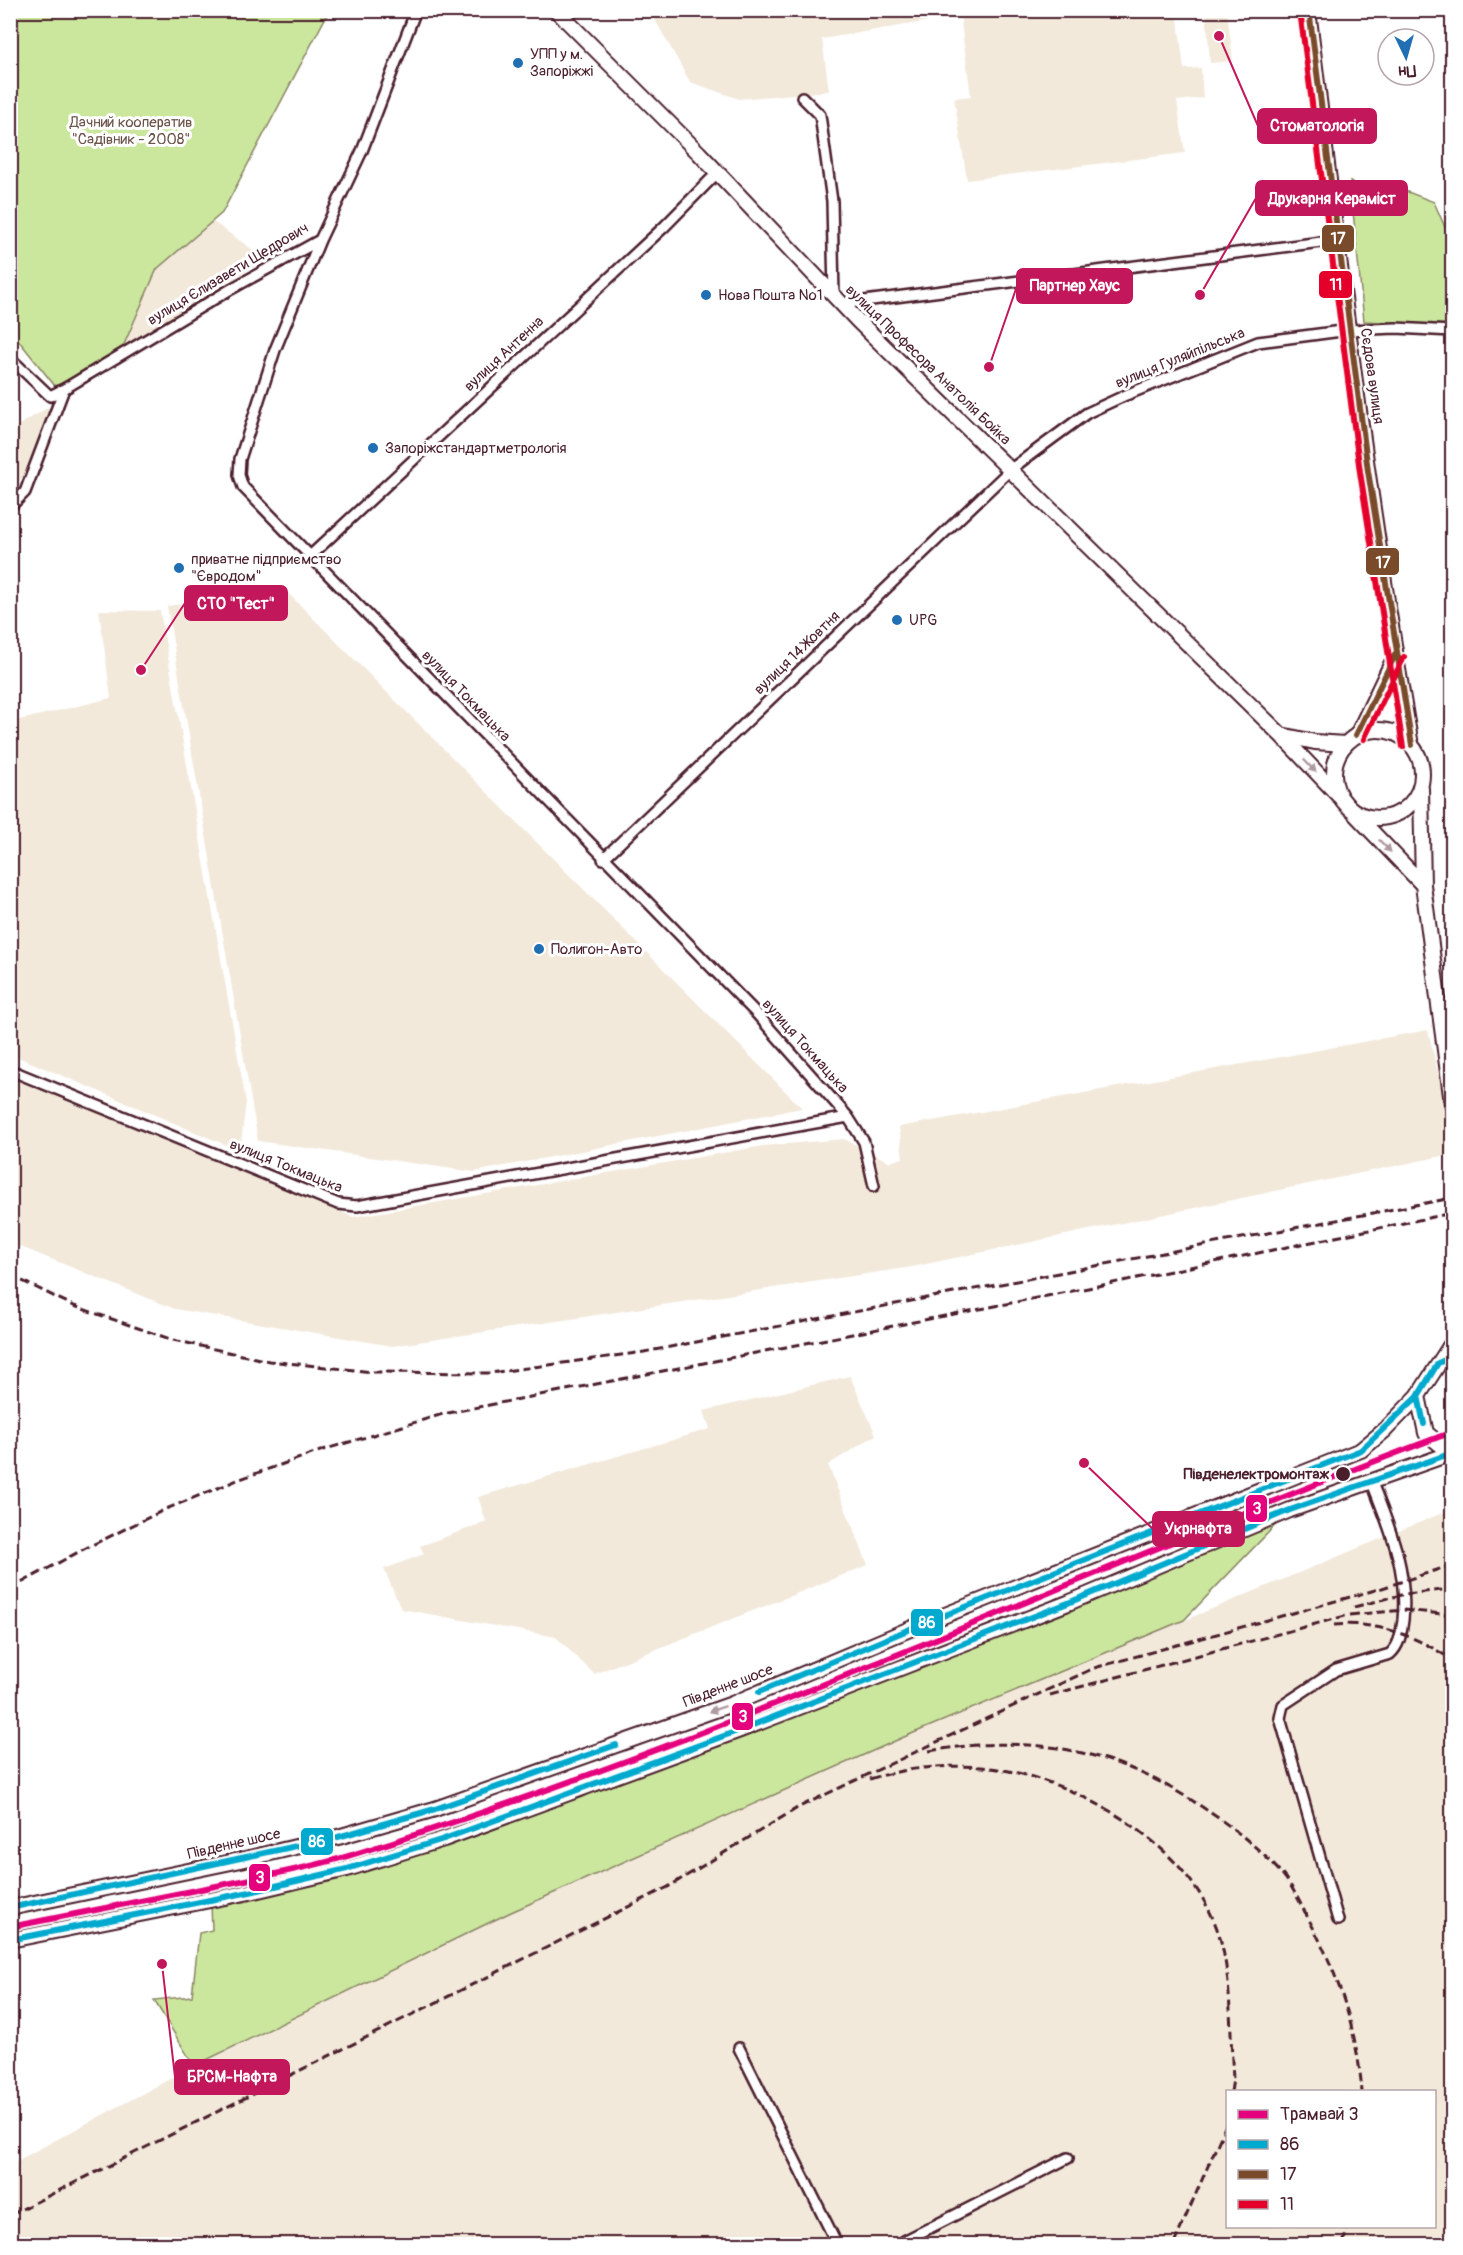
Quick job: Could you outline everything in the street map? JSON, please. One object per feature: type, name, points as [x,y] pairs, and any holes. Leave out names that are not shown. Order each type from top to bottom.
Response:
[{"type":"main road","name":"вулиця Професора Анатолія Бойка","points":[[556,11],[718,172],[838,300],[1281,735],[1343,801]]},
{"type":"main road","points":[[1423,885],[1343,801],[1334,783],[1334,769],[1338,755],[1351,740],[1371,730],[1386,730],[1401,735],[1412,745],[1420,758],[1423,773],[1421,788],[1423,885],[1452,1103]]},
{"type":"main road","points":[[1281,735],[1315,742],[1351,740]]},
{"type":"main road","points":[[1343,801],[1359,815],[1373,819],[1388,818],[1402,812],[1414,802],[1421,788]]},
{"type":"main road","points":[[1438,1363],[1452,1343]]},
{"type":"main road","points":[[1438,1363],[1452,1357]]},
{"type":"main road","name":"Південне шосе","points":[[10,1908],[338,1837],[435,1809],[732,1704],[910,1629],[1361,1450],[1385,1430],[1418,1396],[1438,1363]]},
{"type":"main road","points":[[1418,1396],[1426,1433],[1452,1454]]},
{"type":"main road","points":[[10,1940],[250,1893],[347,1869],[444,1839],[740,1730],[1068,1603],[1290,1510],[1371,1480],[1452,1454]]},
{"type":"street","name":"вулиця Єлизавети Щедрович","points":[[64,389],[231,289],[320,240],[362,151],[416,10]]},
{"type":"street","name":"Сєдова вулиця","points":[[1309,10],[1349,330],[1396,652],[1412,745]]},
{"type":"street","points":[[802,98],[820,115],[832,201],[838,300],[1337,240]]},
{"type":"street","name":"вулиця Антенна","points":[[309,557],[664,227],[718,172]]},
{"type":"street","name":"вулиця Токмацька","points":[[320,240],[275,350],[240,459],[239,475],[243,487],[603,859],[756,1013],[848,1118],[864,1142],[874,1186]]},
{"type":"street","name":"вулиця Гуляйпільська","points":[[1011,469],[1088,413],[1126,394],[1258,342],[1349,330],[1396,328],[1452,331]]},
{"type":"street","points":[[10,358],[50,396],[64,389]]},
{"type":"street","points":[[10,507],[25,492],[64,389]]},
{"type":"street","name":"вулиця 14 Жовтня","points":[[603,859],[1011,469]]},
{"type":"street","points":[[1351,740],[1396,652]]},
{"type":"street","name":"вулиця Токмацька","points":[[10,1070],[338,1204],[357,1206],[848,1118]]},
{"type":"street","points":[[1338,1920],[1280,1718],[1283,1705],[1336,1670],[1390,1654],[1397,1648],[1405,1603],[1402,1567],[1371,1480]]},
{"type":"street","points":[[740,2048],[837,2244]]},
{"type":"street","points":[[898,2244],[1068,2158]]},
{"type":"shaded area","points":[[650,11],[1177,11],[1184,69],[1201,68],[1203,98],[1177,101],[1185,153],[967,180],[954,98],[971,96],[960,16],[822,39],[829,91],[739,99],[690,82]]},
{"type":"shaded area","points":[[1206,11],[1227,11],[1233,61],[1210,63]]},
{"type":"shaded area","points":[[212,221],[266,259],[120,349],[157,269]]},
{"type":"shaded area","points":[[52,405],[58,415],[22,478],[11,488],[11,430]]},
{"type":"shaded area","points":[[285,590],[802,1108],[474,1172],[258,1141],[167,606]]},
{"type":"shaded area","points":[[99,610],[160,611],[246,1102],[240,1151],[11,1054],[11,722],[111,698]]},
{"type":"shaded area","points":[[1428,1030],[1452,1132],[1452,1154],[912,1267],[392,1346],[175,1309],[11,1243],[10,1075],[353,1217],[763,1146],[844,1139],[890,1162],[903,1158],[899,1127]]},
{"type":"shaded area","points":[[850,1376],[876,1435],[828,1465],[868,1565],[594,1674],[556,1637],[401,1609],[384,1569],[424,1554],[420,1546],[486,1522],[478,1497],[710,1429],[704,1411]]},
{"type":"shaded area","points":[[1452,1509],[1452,2244],[11,2244],[11,2164],[194,2066],[509,1913],[904,1737]]},
{"type":"green space","name":"Дачний кооператив \"Садівник - 2008\"","points":[[11,11],[329,11],[222,213],[157,269],[119,356],[55,386],[11,331]]},
{"type":"green space","points":[[1350,181],[1363,189],[1395,187],[1434,202],[1452,238],[1452,320],[1443,325],[1364,321]]},
{"type":"green space","points":[[1290,1510],[1184,1620],[904,1737],[509,1913],[194,2066],[154,2000],[192,1996],[199,1933],[212,1930],[211,1904],[444,1839]]},
{"type":"railway","points":[[10,1275],[74,1306],[173,1340],[269,1361],[373,1372],[490,1373],[644,1352],[1452,1198]]},
{"type":"railway","points":[[10,1589],[84,1549],[166,1509],[240,1479],[326,1449],[443,1414],[1103,1285],[1452,1213]]},
{"type":"railway","points":[[10,2215],[668,1887],[799,1807],[1094,1668],[1379,1589],[1452,1565]]},
{"type":"railway","points":[[1354,1607],[1405,1594],[1452,1589]]},
{"type":"railway","points":[[1050,1695],[1349,1615],[1404,1610],[1452,1615]]},
{"type":"railway","points":[[1334,1625],[1366,1625],[1396,1632],[1411,1637],[1452,1660]]},
{"type":"railway","points":[[929,1751],[1005,1744],[1075,1751],[1109,1760],[1142,1773],[1175,1790],[1237,1832],[1265,1856],[1285,1878],[1318,1937],[1344,2001],[1356,2045],[1362,2090]]},
{"type":"railway","points":[[870,1779],[920,1768],[957,1766],[1009,1771],[1074,1792],[1137,1829],[1164,1852],[1188,1878],[1207,1907],[1220,1938],[1229,1989],[1233,2079],[1231,2090]]},
{"type":"railway","points":[[1174,2244],[1226,2125]]},
{"type":"railway","points":[[1343,2244],[1347,2228]]},
{"type":"tram line","name":"3","points":[[10,1927],[313,1865],[348,1856],[489,1810],[766,1707],[1314,1485],[1452,1432]]},
{"type":"transit line","name":"17","points":[[1309,10],[1368,471],[1412,745]]},
{"type":"transit line","name":"11","points":[[1300,11],[1360,472],[1403,747]]},
{"type":"transit line","name":"17","points":[[1356,735],[1396,653]]},
{"type":"transit line","name":"11","points":[[1364,739],[1404,657]]},
{"type":"transit line","name":"86","points":[[1424,1424],[1418,1396],[1438,1363],[1452,1357]]},
{"type":"transit line","name":"86","points":[[759,1692],[910,1629],[1361,1450],[1418,1396]]},
{"type":"transit line","name":"86","points":[[10,1940],[250,1892],[347,1869],[444,1839],[740,1730],[1068,1603],[1290,1510],[1452,1453]]},
{"type":"transit line","name":"86","points":[[10,1908],[338,1837],[435,1809],[616,1745]]},
{"type":"place","name":"Стоматологія","points":[[1219,36]]},
{"type":"place","name":"УПП у м. Запоріжжі","points":[[518,63]]},
{"type":"place","name":"Нова Пошта №1","points":[[706,295]]},
{"type":"place","name":"Друкарня Кераміст","points":[[1200,295]]},
{"type":"place","name":"Партнер Хаус","points":[[989,367]]},
{"type":"place","name":"Запоріжстандартметрологія","points":[[373,448]]},
{"type":"place","name":"приватне підприємство \"Євродом\"","points":[[179,568]]},
{"type":"place","name":"UPG","points":[[897,620]]},
{"type":"place","name":"СТО \"Тест\"","points":[[141,670]]},
{"type":"place","name":"Полигон-Авто","points":[[539,949]]},
{"type":"place","name":"Укрнафта","points":[[1084,1463]]},
{"type":"place","name":"Південелектромонтаж","points":[[1343,1474]]},
{"type":"place","name":"БРСМ-Нафта","points":[[162,1964]]}]
